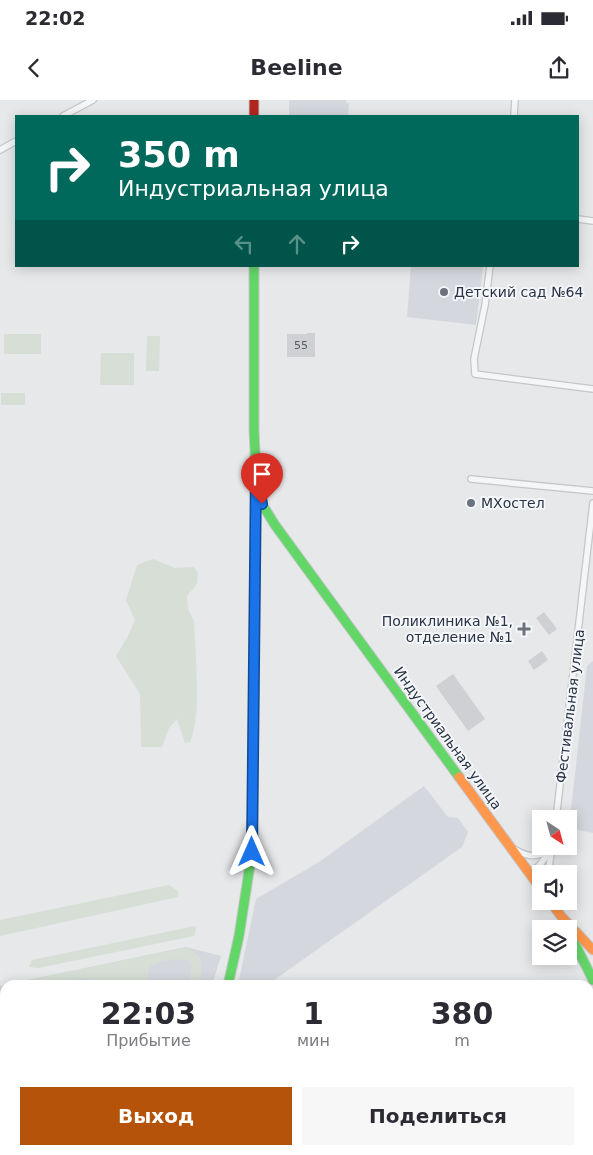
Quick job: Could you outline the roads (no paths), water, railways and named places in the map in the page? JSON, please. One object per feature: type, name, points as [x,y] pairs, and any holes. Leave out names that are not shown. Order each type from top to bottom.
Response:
[{"type":"main road","points":[[254,100],[254,115]]},
{"type":"main road","name":"Индустриальная улица","points":[[254,267],[254,430],[256,473],[262,504],[275,525],[532,876]]},
{"type":"main road","points":[[229,980],[245,906],[252,852],[256,473]]},
{"type":"main road","points":[[557,910],[563,920]]},
{"type":"main road","points":[[561,916],[593,950]]},
{"type":"main road","points":[[577,948],[593,980]]},
{"type":"street","points":[[65,115],[93,100]]},
{"type":"street","points":[[514,115],[515,100]]},
{"type":"street","points":[[0,150],[15,142]]},
{"type":"street","points":[[579,219],[593,221]]},
{"type":"street","points":[[490,267],[485,306],[474,359],[475,374],[593,390]]},
{"type":"street","points":[[471,479],[593,491]]},
{"type":"street","name":"Фестивальная улица","points":[[557,810],[593,503]]},
{"type":"street","points":[[510,846],[529,856],[535,855]]},
{"type":"street","points":[[529,872],[539,866],[547,855]]},
{"type":"place","name":"Детский сад №64","points":[[444,292]]},
{"type":"place","name":"МХостел","points":[[471,503]]},
{"type":"place","name":"Поликлиника №1, отделение №1","points":[[524,629]]}]
